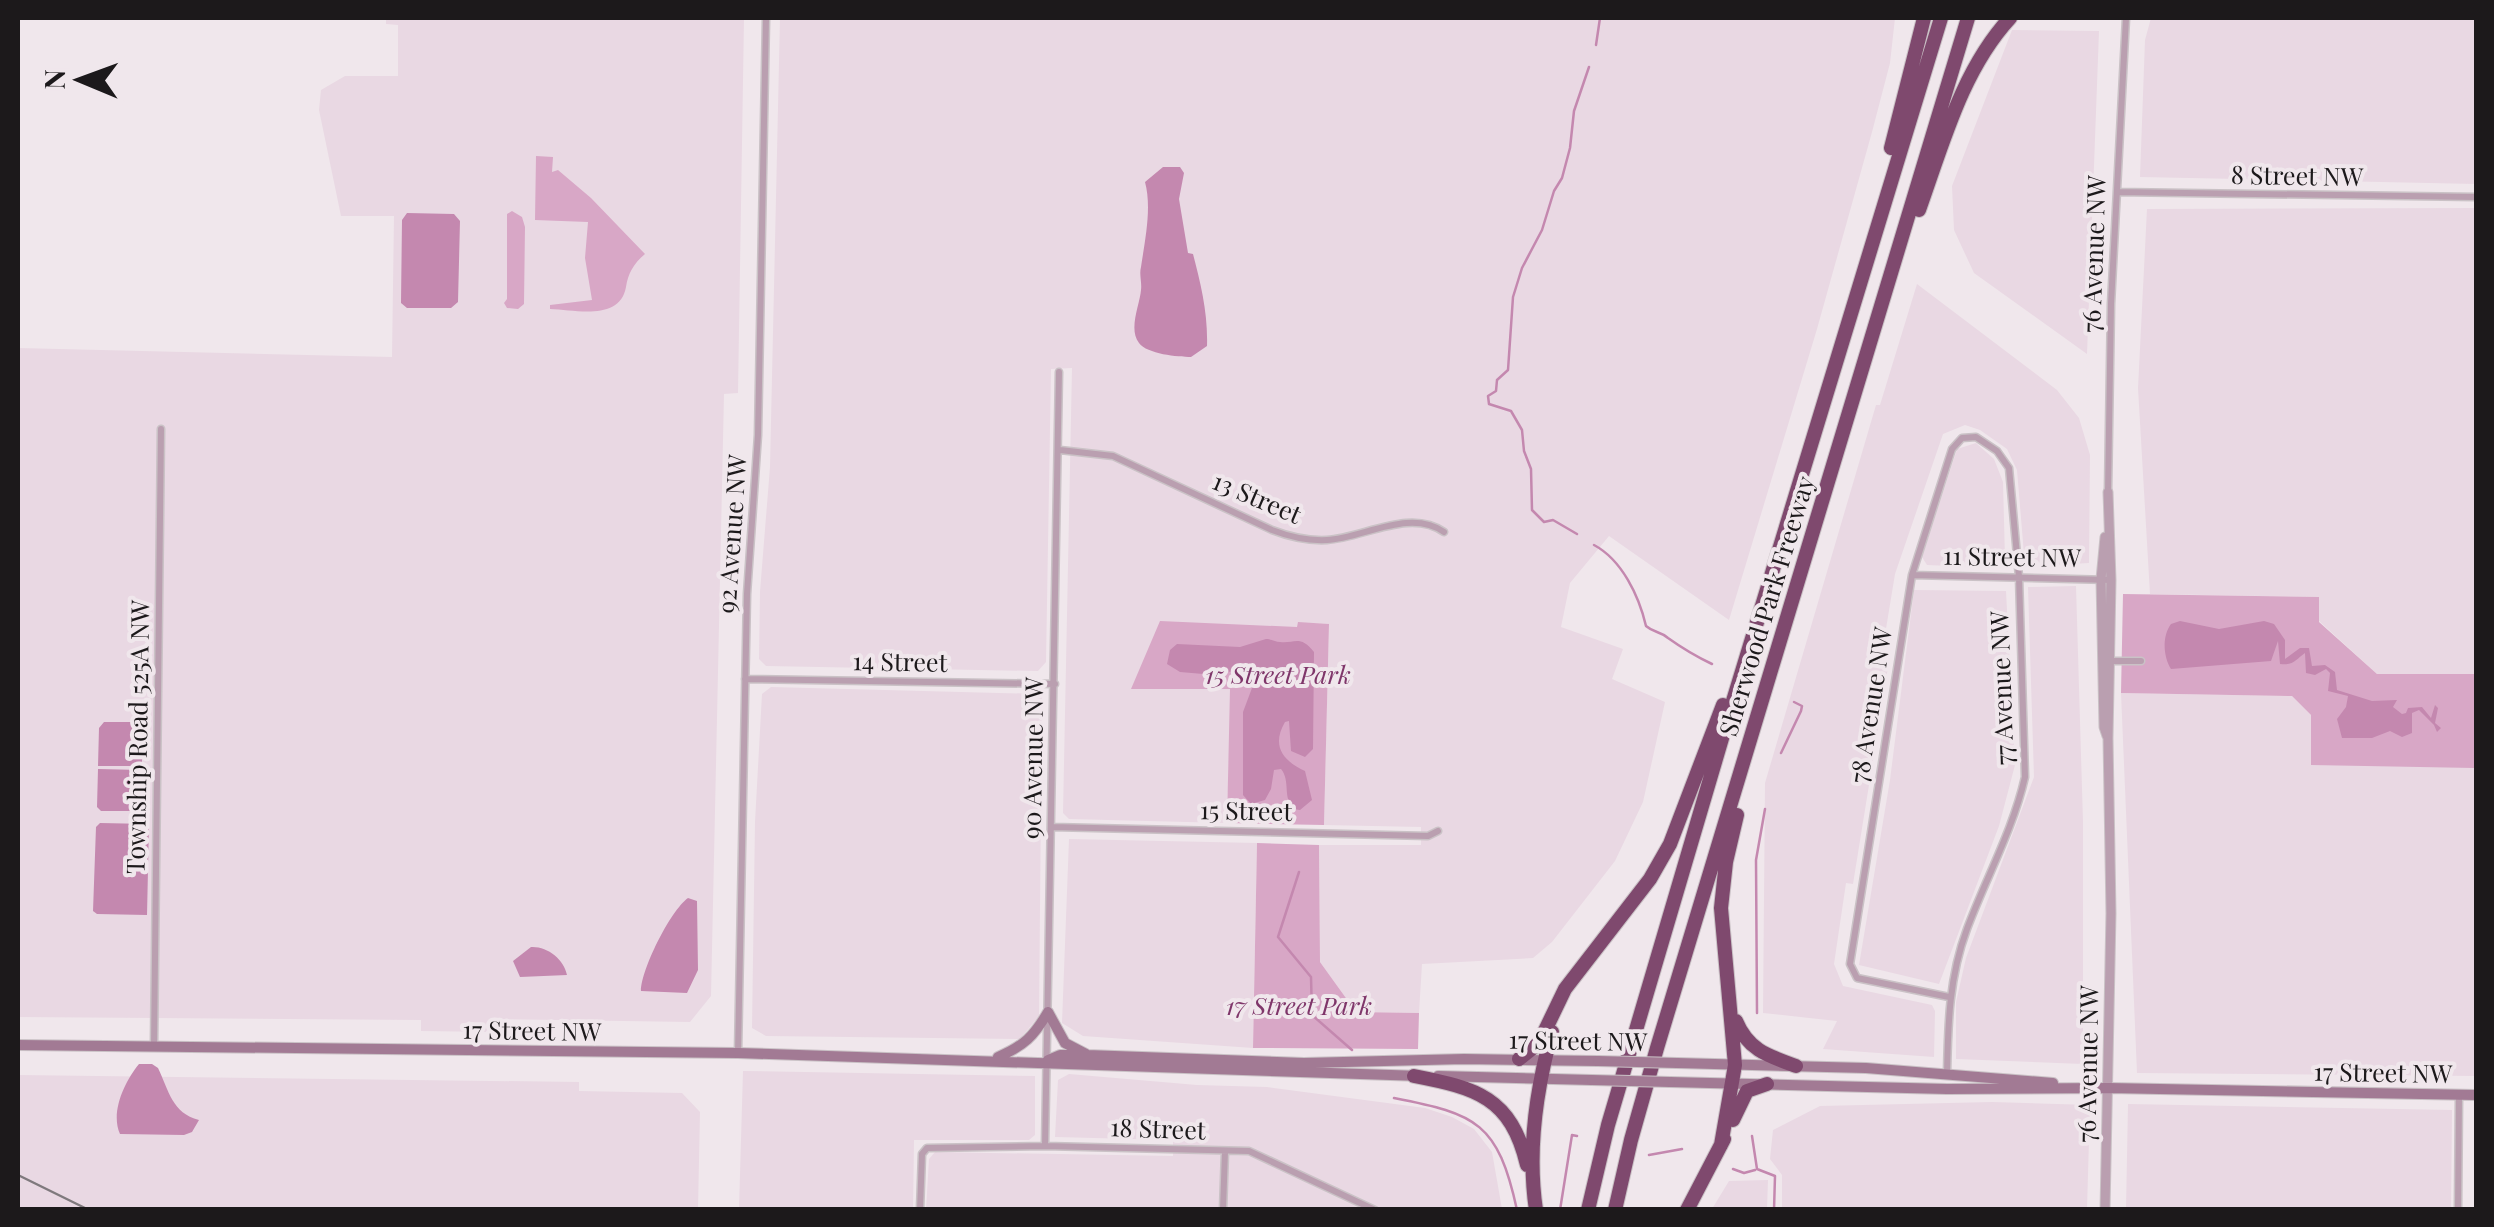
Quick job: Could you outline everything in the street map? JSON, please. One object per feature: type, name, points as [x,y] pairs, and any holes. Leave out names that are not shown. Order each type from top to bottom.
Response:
[{"type":"highway","points":[[1880,212],[1883,176],[1924,18]]},
{"type":"highway","name":"Sherwood Park Freeway","points":[[1588,1210],[1616,1097],[1940,18]]},
{"type":"highway","name":"Sherwood Park Freeway","points":[[1615,1210],[1652,1064],[1968,18]]},
{"type":"highway","points":[[1896,254],[1908,239],[1969,78],[2010,18]]},
{"type":"highway","points":[[1519,1060],[1540,1043],[1565,989],[1642,892],[1670,844],[1726,698],[1750,650]]},
{"type":"highway","points":[[1720,1145],[1735,1064],[1722,927],[1722,885],[1767,703],[1772,666]]},
{"type":"highway","points":[[1533,1190],[1534,1132],[1544,1060],[1559,1011],[1578,972]]},
{"type":"highway","points":[[1728,986],[1738,1025],[1750,1044],[1767,1056],[1796,1066]]},
{"type":"highway","points":[[1414,1076],[1470,1088],[1499,1108],[1515,1128],[1536,1210]]},
{"type":"highway","points":[[1688,1210],[1747,1091],[1767,1084]]},
{"type":"main road","points":[[1048,1012],[1065,1043],[1087,1055]]},
{"type":"main road","points":[[992,1059],[1023,1046],[1048,1012]]},
{"type":"main road","name":"17 Street NW","points":[[18,1045],[738,1053],[1732,1084],[2476,1094]]},
{"type":"main road","name":"17 Street NW","points":[[1047,1061],[1060,1055],[1087,1055],[1322,1063],[1544,1060],[1735,1064],[1947,1074],[2109,1088]]},
{"type":"street","name":"92 Avenue NW","points":[[738,1053],[746,594],[758,435],[766,18]]},
{"type":"street","name":"76 Avenue NW","points":[[2108,738],[2104,726],[2108,492],[2126,18]]},
{"type":"street","name":"8 Street NW","points":[[2117,192],[2476,197]]},
{"type":"street","name":"90 Avenue NW","points":[[1044,1146],[1059,372]]},
{"type":"street","name":"Township Road 525A NW","points":[[154,1046],[161,429]]},
{"type":"street","name":"77 Avenue NW","points":[[1947,1074],[1949,997],[1966,932],[2018,807],[2025,777],[2019,576],[2009,468],[1997,451],[1976,436],[1962,438],[1954,446]]},
{"type":"street","name":"78 Avenue NW","points":[[1949,997],[1862,979],[1853,974],[1850,964],[1912,574],[1954,446]]},
{"type":"street","name":"13 Street","points":[[1060,450],[1113,456],[1272,530],[1299,538],[1336,539],[1391,525],[1428,525],[1444,532]]},
{"type":"street","name":"11 Street NW","points":[[1912,574],[2106,579]]},
{"type":"street","name":"76 Avenue NW","points":[[2105,1210],[2109,1088],[2108,738],[2112,661],[2106,579]]},
{"type":"street","points":[[2112,661],[2141,661]]},
{"type":"street","name":"14 Street","points":[[745,679],[1055,684]]},
{"type":"street","name":"15 Street","points":[[1052,827],[1428,836],[1438,830]]},
{"type":"street","points":[[2458,1210],[2459,1094]]},
{"type":"street","name":"18 Street","points":[[920,1210],[922,1154],[927,1148],[1044,1146],[1249,1151],[1375,1210]]},
{"type":"street","points":[[1223,1210],[1225,1151]]},
{"type":"shaded area","points":[[386,18],[744,18],[738,393],[724,394],[711,996],[690,1022],[496,1019],[495,1032],[421,1031],[421,1020],[18,1017],[18,348],[392,357],[394,216],[341,216],[319,110],[321,90],[345,76],[398,76],[398,25],[386,24]]},
{"type":"shaded area","points":[[780,18],[1895,18],[1890,63],[1872,132],[1729,620],[1609,536],[1570,583],[1561,627],[1623,649],[1612,679],[1665,702],[1643,802],[1615,861],[1552,942],[1533,958],[1422,964],[1419,1013],[1356,1012],[1320,962],[1319,845],[1421,845],[1421,827],[1324,825],[1329,624],[1298,623],[1298,627],[1132,689],[1231,689],[1227,823],[1069,819],[1063,813],[1072,368],[1051,369],[1046,662],[1038,671],[766,666],[759,659],[770,467]]},
{"type":"shaded area","points":[[2151,18],[2476,18],[2476,184],[2140,177],[2145,40]]},
{"type":"shaded area","points":[[2012,30],[2099,31],[2087,354],[1974,273],[1954,230],[1952,186]]},
{"type":"shaded area","points":[[1163,167],[1180,167],[1184,173],[1179,199],[1188,253],[1193,254],[1205,311],[1207,346],[1191,357],[1149,350],[1139,343],[1135,331],[1147,224],[1145,182]]},
{"type":"shaded area","points":[[2476,208],[2476,1076],[2137,1073],[2121,693],[2292,696],[2311,715],[2475,674],[2377,674],[2319,621],[2319,597],[2150,594],[2138,388],[2147,209]]},
{"type":"shaded area","points":[[407,213],[454,214],[460,221],[458,302],[451,308],[407,308],[401,303],[402,220]]},
{"type":"shaded area","points":[[1917,284],[2057,390],[2079,418],[2090,455],[2089,563],[2036,566],[2024,554],[2017,470],[2007,449],[1980,430],[1965,425],[1943,434],[1895,574],[1882,653],[1890,655],[1853,884],[1846,883],[1834,964],[1843,986],[1932,1005],[1934,1057],[1823,1049],[1837,1021],[1763,1013],[1765,783],[1876,405],[1880,405]]},
{"type":"shaded area","points":[[1976,443],[1994,459],[2003,482],[2005,559],[1998,568],[1927,565],[1922,557],[1957,449]]},
{"type":"shaded area","points":[[2076,586],[2083,822],[2083,1064],[1956,1059],[1956,1002],[1966,958],[2034,777],[2028,587]]},
{"type":"shaded area","points":[[1914,590],[2006,591],[2015,765],[1999,826],[1939,984],[1859,965],[1890,780]]},
{"type":"shaded area","points":[[2180,621],[2219,629],[2264,621],[2274,624],[2285,640],[2285,659],[2300,648],[2309,648],[2312,666],[2325,665],[2335,672],[2337,690],[2372,701],[2397,700],[2393,707],[2402,714],[2408,708],[2422,707],[2431,718],[2435,705],[2435,723],[2441,728],[2437,732],[2419,710],[2412,713],[2412,733],[2402,737],[2390,731],[2372,738],[2342,738],[2337,719],[2348,696],[2328,691],[2330,673],[2326,669],[2315,675],[2306,673],[2305,653],[2292,663],[2280,664],[2278,641],[2271,661],[2171,669],[2165,640],[2171,624]]},
{"type":"shaded area","points":[[1266,639],[1301,641],[1314,652],[1313,749],[1305,757],[1291,751],[1289,721],[1279,738],[1285,757],[1305,771],[1312,800],[1300,810],[1290,805],[1281,769],[1274,770],[1265,800],[1251,804],[1243,795],[1243,712],[1252,688],[1250,676],[1221,670],[1215,675],[1180,672],[1167,664],[1170,650],[1177,644],[1240,647]]},
{"type":"shaded area","points":[[771,687],[1042,694],[1039,1016],[1020,1039],[766,1036],[752,1028],[755,822],[762,694]]},
{"type":"shaded area","points":[[104,722],[138,722],[142,727],[142,766],[98,766],[99,728]]},
{"type":"shaded area","points":[[98,769],[141,770],[137,811],[101,811],[97,807]]},
{"type":"shaded area","points":[[100,823],[149,824],[147,915],[93,911],[96,827]]},
{"type":"shaded area","points":[[1069,839],[1257,843],[1253,1048],[1083,1036],[1062,1023]]},
{"type":"shaded area","points":[[688,898],[697,901],[698,970],[687,993],[641,991],[658,941]]},
{"type":"shaded area","points":[[531,947],[554,955],[567,975],[520,977],[513,961]]},
{"type":"shaded area","points":[[139,1064],[158,1068],[177,1107],[199,1120],[192,1132],[120,1134],[120,1097]]},
{"type":"shaded area","points":[[743,1071],[1035,1076],[1035,1135],[1029,1140],[914,1140],[913,1209],[739,1209]]},
{"type":"shaded area","points":[[1069,1074],[1267,1087],[1425,1108],[1474,1129],[1492,1152],[1502,1209],[926,1210],[929,1159],[935,1152],[1173,1156],[1173,1140],[1055,1137],[1058,1080]]},
{"type":"shaded area","points":[[18,1075],[579,1082],[579,1091],[682,1093],[700,1112],[698,1209],[18,1210]]},
{"type":"shaded area","points":[[1992,1102],[2090,1105],[2087,1209],[1782,1209],[1782,1175],[1770,1159],[1773,1130],[1820,1106]]},
{"type":"shaded area","points":[[2128,1104],[2452,1110],[2451,1209],[2126,1209]]},
{"type":"shaded area","points":[[1768,1180],[1767,1209],[1712,1209],[1729,1181]]},
{"type":"green space","points":[[536,156],[553,157],[552,172],[558,170],[591,198],[645,254],[632,269],[622,298],[615,305],[596,311],[550,309],[550,305],[592,300],[585,258],[588,222],[535,220]]},
{"type":"green space","points":[[512,211],[522,217],[525,227],[524,304],[518,309],[507,308],[504,303],[507,214]]},
{"type":"green space","points":[[2123,594],[2319,597],[2319,622],[2377,674],[2475,674],[2474,768],[2311,765],[2311,715],[2292,696],[2121,693]]},
{"type":"green space","name":"15 Street Park","points":[[1160,621],[1297,627],[1298,622],[1329,624],[1324,825],[1227,823],[1230,689],[1131,689]]},
{"type":"green space","name":"17 Street Park","points":[[1257,843],[1319,845],[1320,962],[1356,1012],[1419,1013],[1418,1049],[1253,1048]]},
{"type":"waterway","points":[[1596,45],[1600,18]]},
{"type":"waterway","points":[[1577,534],[1553,520],[1544,522],[1532,510],[1531,469],[1522,430],[1511,411],[1489,404],[1488,396],[1496,391],[1497,380],[1508,370],[1513,297],[1562,178],[1574,111],[1589,67]]},
{"type":"waterway","points":[[1594,545],[1613,560],[1628,580],[1646,626],[1712,664]]},
{"type":"waterway","points":[[1781,753],[1801,711],[1802,706],[1794,702]]},
{"type":"waterway","points":[[1757,1013],[1756,860],[1765,809]]},
{"type":"waterway","points":[[1299,872],[1278,937],[1311,977],[1312,1015],[1352,1050]]},
{"type":"waterway","points":[[1394,1098],[1446,1110],[1480,1127],[1501,1158],[1517,1210]]},
{"type":"waterway","points":[[1560,1210],[1572,1135],[1577,1136]]},
{"type":"waterway","points":[[1752,1136],[1757,1169],[1775,1176],[1774,1210]]},
{"type":"waterway","points":[[1649,1155],[1682,1149]]},
{"type":"waterway","points":[[1733,1169],[1744,1173],[1755,1170]]},
{"type":"railway","points":[[18,1175],[89,1210]]}]
